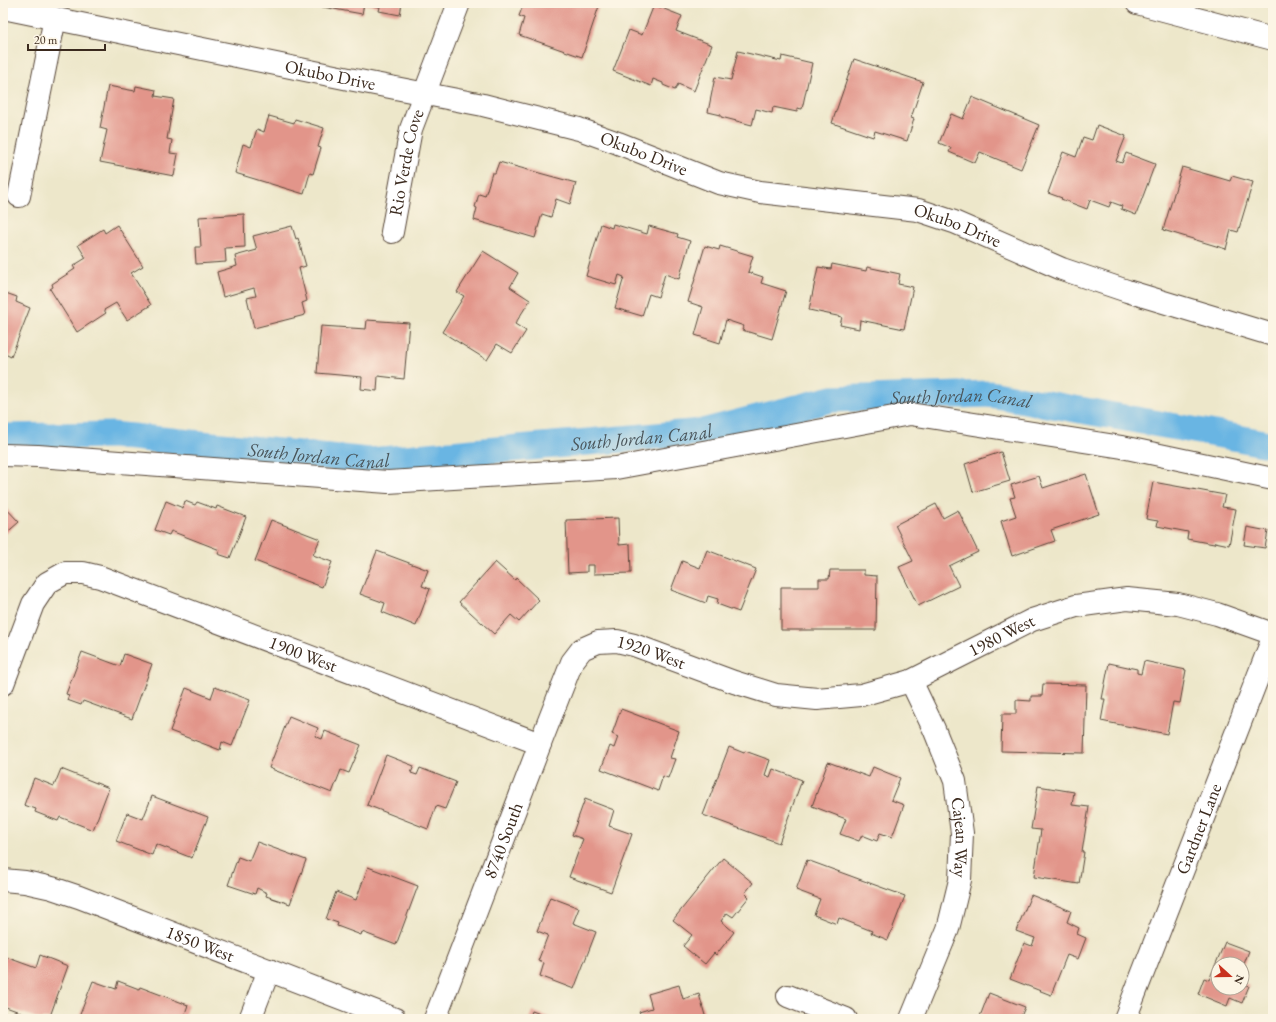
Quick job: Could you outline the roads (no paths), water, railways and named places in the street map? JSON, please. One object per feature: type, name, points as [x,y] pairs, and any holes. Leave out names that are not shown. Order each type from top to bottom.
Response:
[{"type":"street","name":"Rio Verde Cove","points":[[392,232],[411,129],[459,3]]},
{"type":"street","points":[[1137,3],[1273,39]]},
{"type":"street","name":"Okubo Drive","points":[[3,8],[483,105],[579,129],[719,183],[760,192],[918,210],[954,222],[1062,269],[1127,291],[1273,336]]},
{"type":"street","points":[[19,196],[55,18]]},
{"type":"street","points":[[3,456],[38,456],[388,482],[616,468],[910,414],[1122,447],[1273,480]]},
{"type":"street","name":"1900 West","points":[[3,684],[33,604],[47,584],[66,573],[83,573],[100,578],[540,744]]},
{"type":"street","name":"1980 West","points":[[734,682],[776,695],[817,699],[861,695],[911,681],[1032,620],[1076,606],[1127,599],[1178,604],[1217,614],[1273,634]]},
{"type":"street","name":"Gardner Lane","points":[[1125,1019],[1273,638]]},
{"type":"street","name":"1920 West","points":[[572,662],[582,649],[598,642],[617,641],[634,645],[734,682]]},
{"type":"street","name":"8740 South","points":[[435,1019],[572,662]]},
{"type":"street","name":"Cajean Way","points":[[911,681],[934,729],[955,781],[962,833],[960,880],[948,929],[911,1019]]},
{"type":"street","name":"1850 West","points":[[3,880],[25,882],[52,888],[395,1019]]},
{"type":"street","points":[[250,1019],[269,970]]},
{"type":"street","points":[[788,996],[846,1019]]},
{"type":"waterway","name":"South Jordan Canal","points":[[3,437],[112,435],[370,461],[702,432],[832,399],[990,394],[1273,445]]}]
